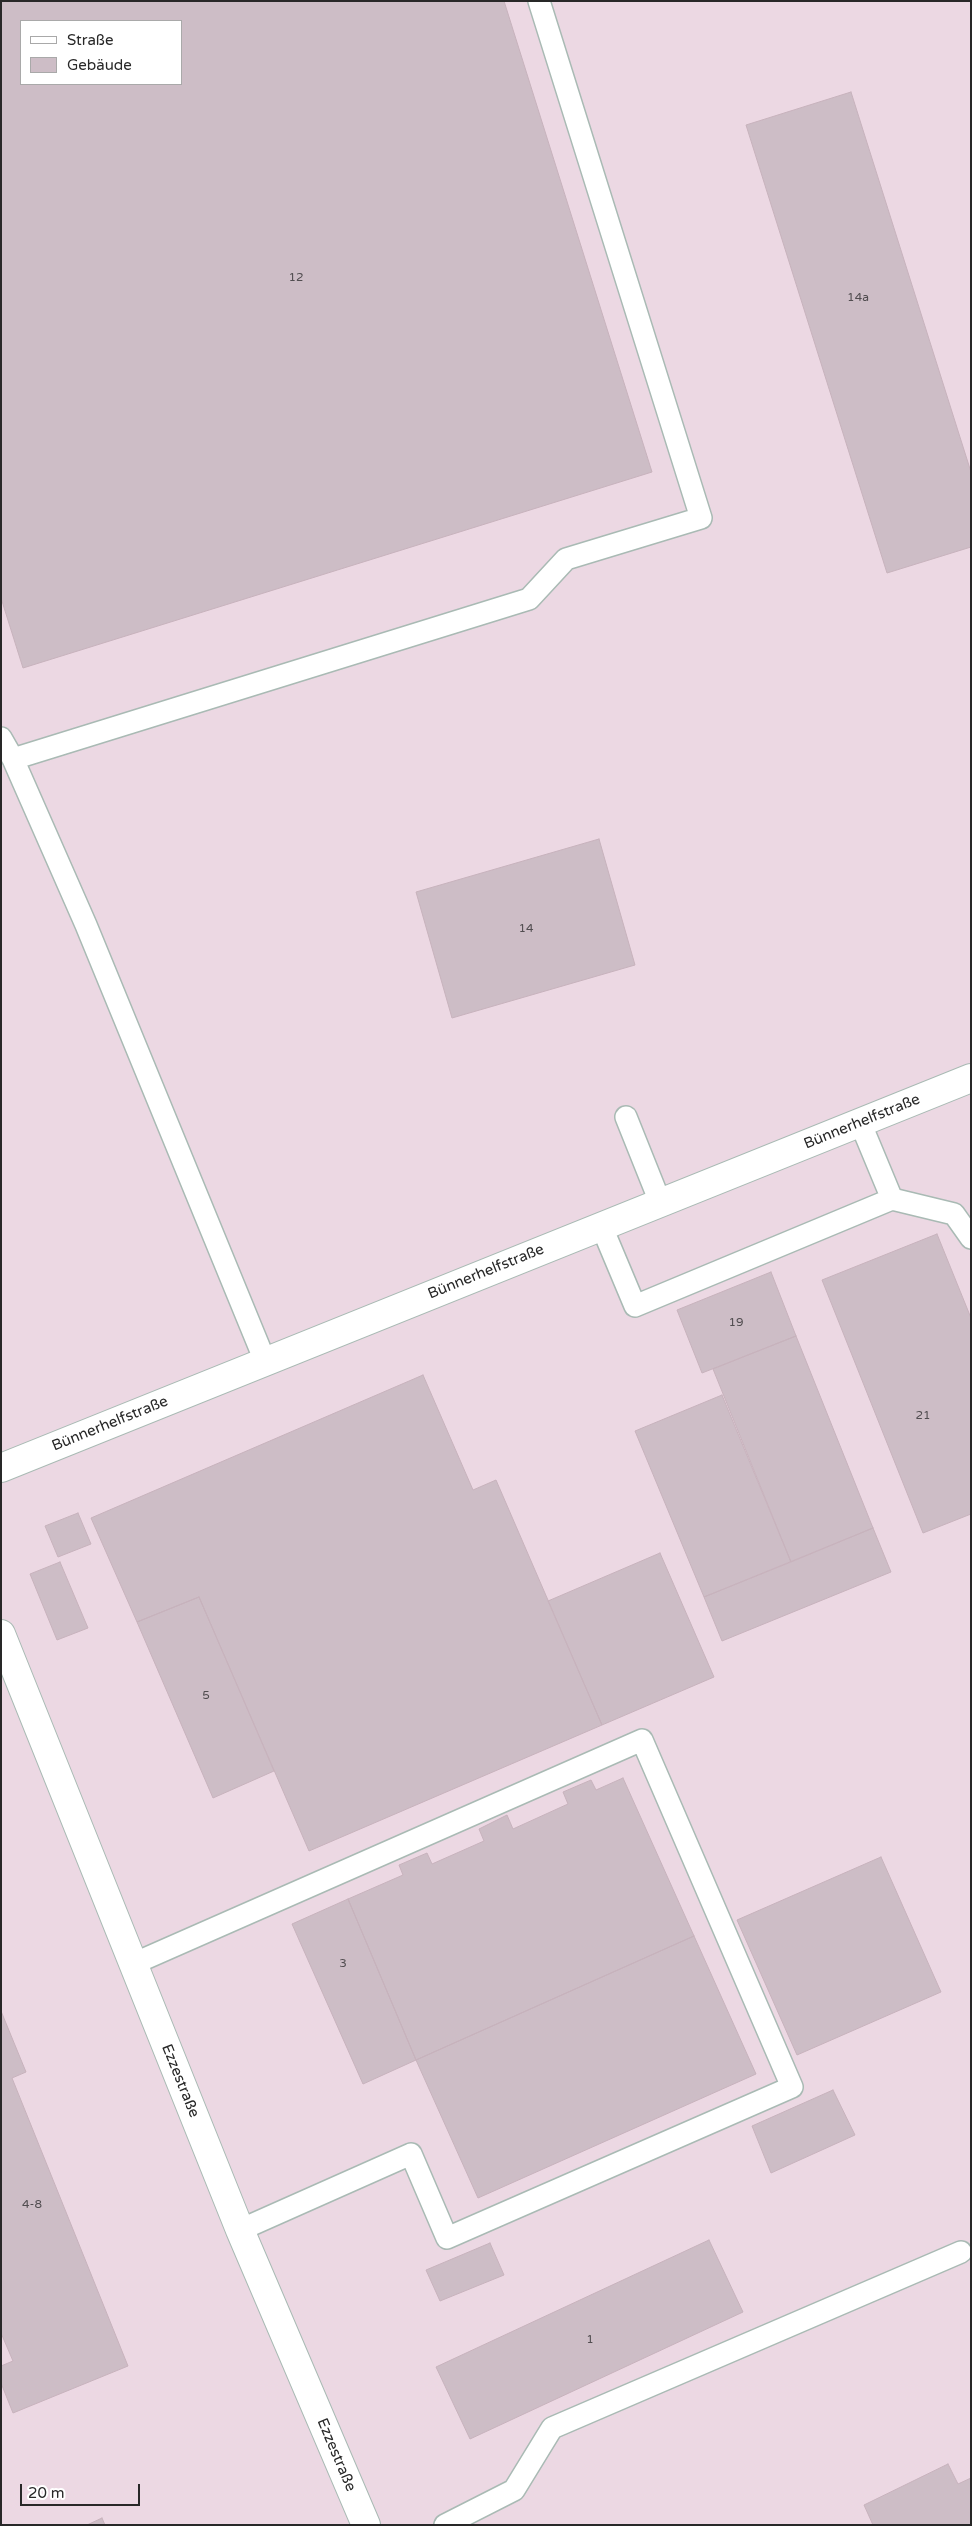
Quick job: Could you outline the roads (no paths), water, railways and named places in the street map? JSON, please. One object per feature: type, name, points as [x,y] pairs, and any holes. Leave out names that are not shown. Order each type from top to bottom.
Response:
[{"type":"street","name":"Bünnerhelfstraße","points":[[1,1468],[601,1225],[971,1078]]},
{"type":"street","name":"Ezzestraße","points":[[1,1634],[240,2230],[366,2525]]},
{"type":"lane","points":[[13,759],[529,599],[566,560],[701,518],[539,1]]},
{"type":"lane","points":[[1,738],[13,759],[86,924],[264,1361]]},
{"type":"lane","points":[[626,1117],[660,1202]]},
{"type":"lane","points":[[860,1122],[892,1199]]},
{"type":"lane","points":[[601,1225],[635,1306],[892,1199],[954,1214],[971,1238]]},
{"type":"lane","points":[[133,1964],[642,1740],[792,2087],[447,2238],[411,2154],[240,2230]]},
{"type":"lane","points":[[445,2525],[514,2490],[552,2428],[961,2252]]}]
